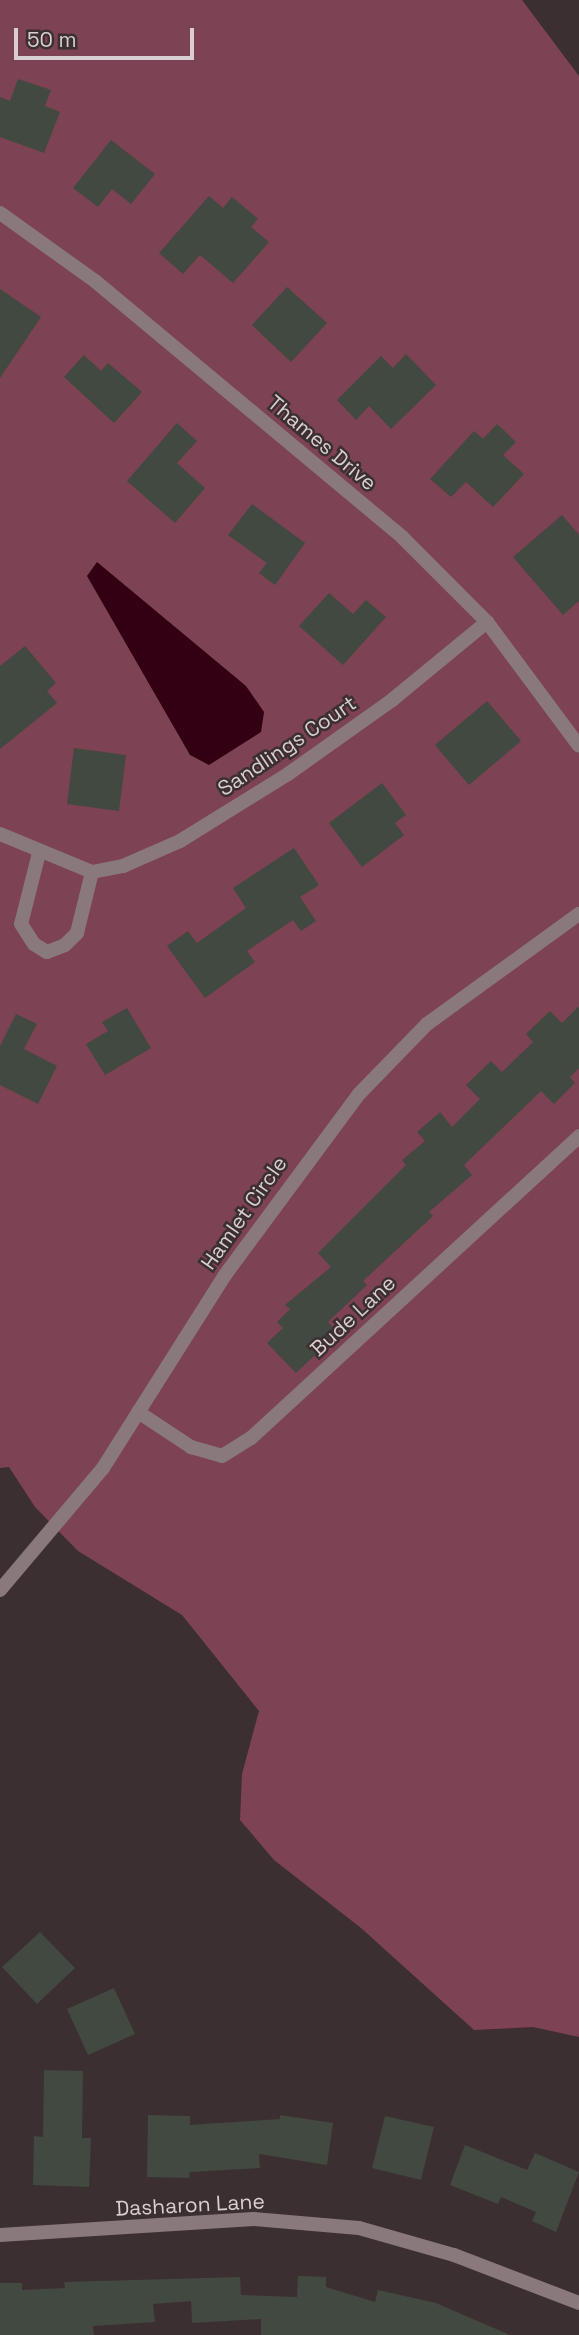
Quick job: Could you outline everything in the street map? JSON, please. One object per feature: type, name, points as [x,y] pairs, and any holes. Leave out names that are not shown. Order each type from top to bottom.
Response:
[{"type":"street","name":"Thames Drive","points":[[0,213],[95,281],[403,538],[487,622],[579,746]]},
{"type":"street","name":"Sandlings Court","points":[[92,872],[123,866],[180,841],[288,774],[392,700],[487,622]]},
{"type":"street","points":[[0,834],[39,853],[92,872],[77,933],[65,945],[47,952],[34,944],[22,923],[39,853]]},
{"type":"street","name":"Hamlet Circle","points":[[0,1590],[103,1468],[225,1275],[359,1094],[427,1024],[579,914]]},
{"type":"street","name":"Bude Lane","points":[[138,1412],[191,1447],[222,1456],[251,1438],[579,1136]]},
{"type":"street","name":"Dasharon Lane","points":[[0,2235],[253,2219],[359,2228],[454,2255],[579,2303]]},
{"type":"shaded area","points":[[0,0],[522,0],[579,76],[579,2037],[533,2027],[474,2030],[361,1928],[274,1860],[240,1820],[242,1774],[259,1711],[182,1615],[78,1551],[35,1507],[9,1467],[0,1468]]},
{"type":"shaded area","points":[[97,562],[246,686],[264,712],[261,732],[209,765],[190,755],[87,576]]},
{"type":"building","points":[[18,79],[51,90],[45,106],[60,112],[44,153],[0,137],[0,97],[10,101]]},
{"type":"building","points":[[111,140],[155,174],[131,204],[112,189],[98,207],[73,188]]},
{"type":"building","points":[[209,196],[223,208],[232,197],[258,219],[251,227],[269,242],[233,283],[200,255],[183,274],[159,253]]},
{"type":"building","points":[[287,287],[327,323],[291,362],[252,325]]},
{"type":"building","points":[[0,289],[41,317],[0,378]]},
{"type":"building","points":[[406,354],[436,385],[391,429],[369,406],[356,420],[337,400],[381,356],[393,368]]},
{"type":"building","points":[[84,355],[101,371],[108,363],[142,392],[114,423],[64,377]]},
{"type":"building","points":[[177,423],[197,441],[177,463],[205,488],[175,523],[127,481]]},
{"type":"building","points":[[497,424],[516,442],[503,455],[524,474],[493,507],[466,482],[451,497],[430,479],[474,431],[483,439]]},
{"type":"building","points":[[252,504],[305,543],[275,585],[259,573],[267,563],[228,535]]},
{"type":"building","points":[[562,515],[579,535],[579,601],[563,615],[513,557]]},
{"type":"building","points":[[329,593],[353,614],[366,600],[386,617],[343,665],[299,626]]},
{"type":"building","points":[[25,646],[56,683],[47,691],[57,703],[0,749],[0,666]]},
{"type":"building","points":[[487,701],[521,741],[469,785],[435,745]]},
{"type":"building","points":[[74,748],[126,755],[119,811],[67,804]]},
{"type":"building","points":[[382,783],[406,815],[395,823],[404,835],[362,867],[329,823]]},
{"type":"building","points":[[294,848],[319,885],[300,897],[316,921],[301,931],[293,920],[247,951],[255,962],[205,998],[167,946],[188,931],[197,943],[246,908],[233,888]]},
{"type":"building","points":[[579,1006],[579,1068],[570,1077],[575,1083],[554,1104],[541,1091],[464,1165],[472,1175],[429,1212],[433,1216],[363,1281],[367,1285],[328,1322],[338,1333],[296,1373],[267,1343],[283,1328],[277,1322],[290,1309],[285,1305],[331,1267],[318,1253],[406,1165],[402,1160],[425,1141],[417,1132],[440,1112],[452,1127],[480,1099],[466,1085],[491,1061],[502,1072],[533,1042],[526,1034],[550,1011],[562,1023]]},
{"type":"building","points":[[127,1008],[151,1048],[105,1075],[86,1044],[108,1031],[102,1022]]},
{"type":"building","points":[[16,1014],[37,1024],[24,1049],[57,1066],[38,1104],[0,1085],[0,1046]]},
{"type":"building","points":[[40,1932],[75,1968],[37,2004],[2,1967]]},
{"type":"building","points":[[114,1988],[135,2034],[88,2055],[67,2009]]},
{"type":"building","points":[[44,2070],[83,2071],[82,2138],[91,2138],[89,2187],[33,2185],[34,2136],[43,2137]]},
{"type":"building","points":[[148,2115],[190,2116],[190,2125],[280,2119],[280,2115],[333,2123],[327,2165],[259,2154],[260,2168],[190,2172],[189,2178],[147,2177]]},
{"type":"building","points":[[385,2116],[434,2127],[421,2180],[372,2168]]},
{"type":"building","points":[[465,2145],[527,2170],[535,2153],[579,2172],[556,2232],[532,2221],[536,2212],[501,2197],[498,2204],[450,2185]]},
{"type":"building","points":[[298,2276],[326,2277],[326,2287],[375,2302],[378,2290],[436,2303],[510,2335],[261,2335],[261,2319],[192,2323],[191,2301],[153,2304],[155,2322],[93,2326],[94,2335],[0,2335],[0,2283],[22,2283],[22,2290],[65,2288],[64,2282],[240,2277],[241,2295],[297,2297]]}]
